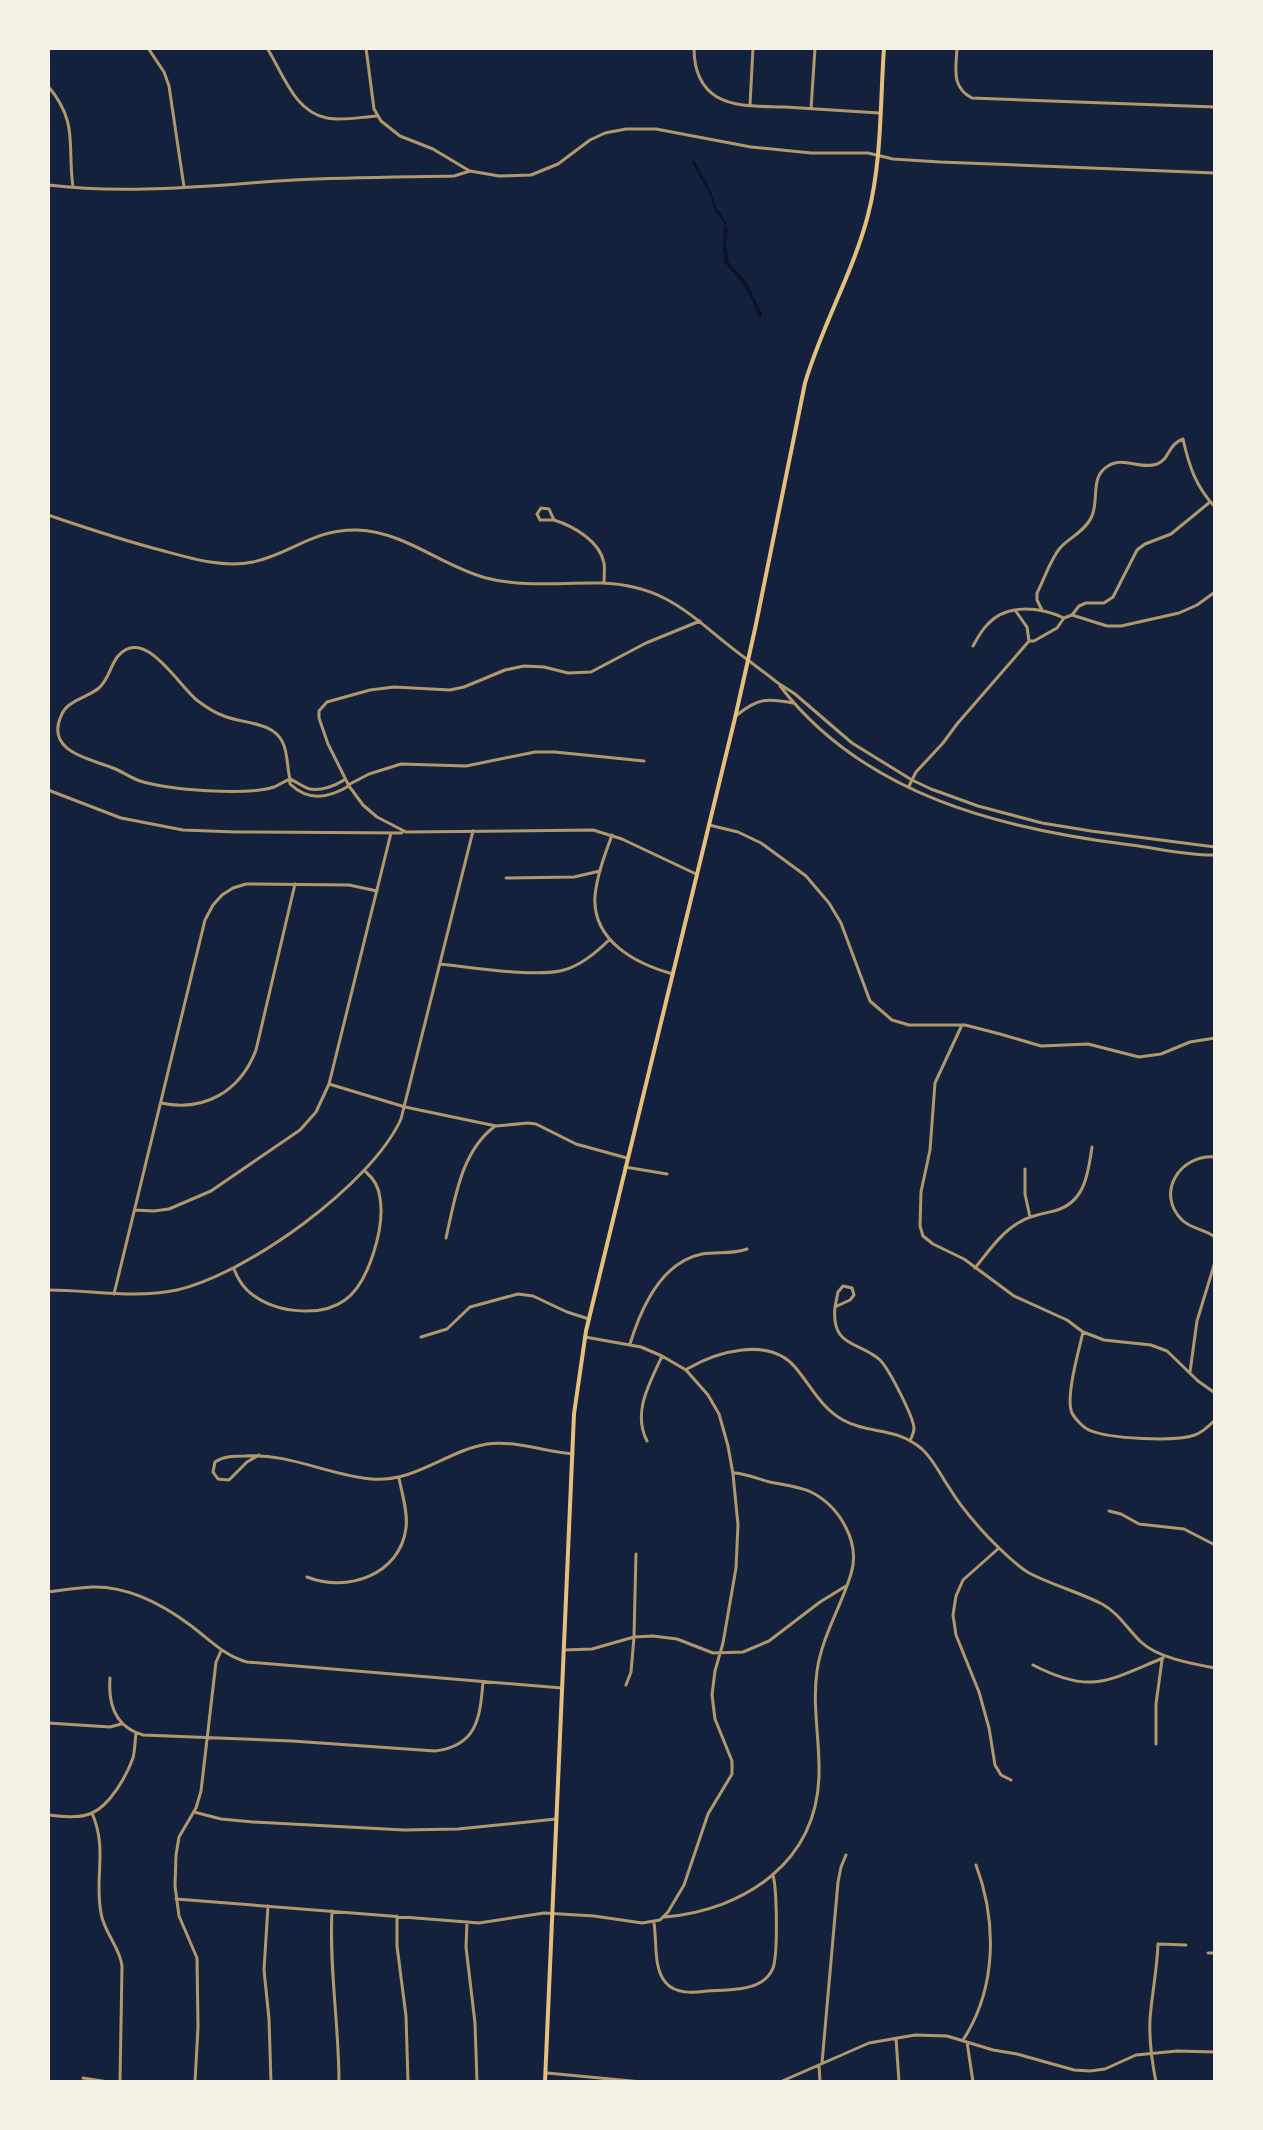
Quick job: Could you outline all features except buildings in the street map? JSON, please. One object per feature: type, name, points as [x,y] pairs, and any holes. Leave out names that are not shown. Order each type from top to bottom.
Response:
[{"type":"main road","points":[[545,2082],[574,1414],[585,1337],[735,718],[805,383],[864,228],[873,193],[884,48]]},
{"type":"street","points":[[148,48],[169,86],[184,187]]},
{"type":"street","points":[[267,48],[293,93],[309,111],[334,118],[377,116]]},
{"type":"street","points":[[366,48],[377,116],[391,131],[433,149],[470,171],[499,176],[531,175],[558,164],[598,136],[640,128],[811,153],[868,153],[893,159],[940,162],[1215,173]]},
{"type":"street","points":[[694,48],[697,73],[706,88],[720,99],[750,105],[879,113]]},
{"type":"street","points":[[750,105],[753,48]]},
{"type":"street","points":[[811,109],[815,48]]},
{"type":"street","points":[[957,48],[958,87],[967,96],[977,99],[1215,107]]},
{"type":"street","points":[[48,86],[61,103],[70,128],[73,187]]},
{"type":"street","points":[[48,185],[122,189],[184,187],[337,177],[454,176],[470,171]]},
{"type":"street","points":[[1042,610],[1037,593],[1058,550],[1092,517],[1096,482],[1105,468],[1120,462],[1154,465],[1167,456],[1175,442],[1183,439],[1194,479],[1215,507]]},
{"type":"street","points":[[1072,615],[1082,604],[1104,603],[1113,597],[1137,550],[1171,534],[1210,502]]},
{"type":"street","points":[[48,515],[131,542],[219,563],[252,562],[317,536],[362,530],[402,539],[462,570],[505,582],[536,585],[604,583],[630,587],[657,595],[681,607],[795,694],[852,743],[931,789],[978,806],[1042,823],[1215,847]]},
{"type":"street","points":[[554,520],[580,533],[598,549],[604,562],[604,583]]},
{"type":"street","points":[[908,788],[1029,641],[1057,628],[1064,618],[1072,615],[1107,626],[1121,626],[1179,613],[1215,592]]},
{"type":"street","points":[[973,646],[987,624],[1015,610],[1042,610],[1064,618]]},
{"type":"street","points":[[1015,610],[1027,627],[1029,641]]},
{"type":"street","points":[[406,832],[377,817],[363,805],[344,780],[318,715],[324,704],[370,690],[394,687],[450,690],[524,666],[568,673],[591,672],[646,643],[700,621]]},
{"type":"street","points":[[290,779],[274,787],[249,790],[179,789],[144,783],[74,754],[59,735],[60,717],[69,705],[103,685],[120,654],[129,649],[145,650],[153,654],[188,693],[204,705],[225,717],[276,733],[285,747],[290,779],[290,784],[310,796],[321,797],[342,790],[369,774],[401,764],[466,766],[535,752],[644,761]]},
{"type":"street","points":[[778,683],[828,736],[869,765],[908,788],[975,815],[1035,830],[1100,841],[1215,855]]},
{"type":"street","points":[[735,718],[752,703],[759,701],[794,703]]},
{"type":"street","points":[[290,779],[310,789],[344,780]]},
{"type":"street","points":[[338,784],[342,790]]},
{"type":"street","points":[[299,791],[303,786]]},
{"type":"street","points":[[321,797],[322,788]]},
{"type":"street","points":[[48,790],[121,818],[183,830],[391,833],[593,830],[612,835],[697,874]]},
{"type":"street","points":[[709,825],[738,832],[761,843],[806,876],[835,911],[870,1001],[886,1016],[909,1025],[962,1025],[1033,1045],[1088,1044],[1139,1057],[1161,1054],[1190,1042],[1215,1038]]},
{"type":"street","points":[[48,1290],[127,1295],[177,1290],[205,1281],[234,1269],[299,1226],[366,1171],[397,1128],[405,1107],[473,831]]},
{"type":"street","points":[[135,1210],[169,1209],[211,1191],[300,1130],[316,1112],[329,1084],[391,833]]},
{"type":"street","points":[[612,835],[595,897],[600,925],[610,939],[634,960],[673,974]]},
{"type":"street","points":[[506,878],[565,877],[600,871]]},
{"type":"street","points":[[161,1103],[190,1106],[219,1095],[232,1086],[250,1064],[256,1050],[295,884]]},
{"type":"street","points":[[114,1294],[205,920],[213,905],[227,891],[239,886],[349,885],[377,891]]},
{"type":"street","points":[[440,964],[556,972],[581,962],[610,939]]},
{"type":"street","points":[[962,1025],[935,1083],[930,1150],[919,1216],[921,1231],[927,1240],[964,1259],[1014,1296],[1067,1320],[1083,1332],[1104,1340],[1159,1347],[1215,1393]]},
{"type":"street","points":[[329,1084],[405,1107],[496,1126],[536,1124],[576,1144],[627,1158]]},
{"type":"street","points":[[446,1238],[467,1162],[479,1142],[496,1126]]},
{"type":"street","points":[[975,1268],[1005,1233],[1021,1221],[1063,1208],[1078,1197],[1086,1182],[1092,1147]]},
{"type":"street","points":[[1215,1157],[1201,1157],[1183,1166],[1175,1177],[1171,1194],[1174,1208],[1181,1219],[1215,1237]]},
{"type":"street","points":[[625,1167],[667,1174]]},
{"type":"street","points":[[1025,1169],[1025,1194],[1030,1217]]},
{"type":"street","points":[[234,1269],[248,1291],[264,1302],[282,1308],[322,1309],[340,1304],[359,1286],[369,1265],[381,1215],[379,1191],[366,1171]]},
{"type":"street","points":[[630,1344],[640,1316],[666,1273],[696,1256],[747,1249]]},
{"type":"street","points":[[1190,1372],[1197,1321],[1215,1262]]},
{"type":"street","points":[[835,1307],[852,1297],[850,1286],[840,1287],[836,1298],[835,1307],[835,1320],[843,1337],[877,1358],[887,1369],[912,1420],[914,1430],[910,1441]]},
{"type":"street","points":[[421,1337],[447,1329],[470,1307],[518,1294],[533,1296],[589,1319]]},
{"type":"street","points":[[1083,1332],[1070,1394],[1072,1412],[1086,1430],[1109,1436],[1170,1439],[1200,1433],[1215,1420]]},
{"type":"street","points":[[585,1337],[630,1344],[662,1356],[686,1370],[708,1395],[719,1414],[733,1474],[738,1525],[736,1568],[712,1686],[713,1707],[718,1729],[732,1761],[732,1774],[708,1814],[684,1885],[665,1917]]},
{"type":"street","points":[[686,1370],[707,1359],[736,1351],[757,1350],[779,1355],[791,1363],[824,1406],[842,1420],[893,1433],[928,1455],[959,1503],[999,1548],[1030,1573],[1110,1610],[1148,1648],[1163,1657],[1215,1668]]},
{"type":"street","points":[[647,1441],[641,1429],[640,1414],[662,1356]]},
{"type":"street","points":[[259,1455],[229,1480],[221,1481],[213,1472],[213,1464],[218,1459],[226,1457],[259,1455],[266,1455],[377,1480],[399,1478],[463,1451],[491,1444],[511,1444],[573,1454]]},
{"type":"street","points":[[176,1899],[467,1922],[491,1922],[553,1913],[642,1923],[725,1904],[746,1895],[773,1875],[804,1834],[816,1802],[819,1775],[815,1706],[817,1670],[824,1642],[852,1569],[851,1542],[844,1524],[831,1507],[815,1494],[798,1487],[733,1474]]},
{"type":"street","points":[[307,1577],[333,1582],[361,1580],[390,1562],[400,1549],[405,1531],[399,1478]]},
{"type":"street","points":[[1109,1511],[1139,1524],[1184,1529],[1215,1545]]},
{"type":"street","points":[[999,1548],[963,1580],[953,1615],[960,1645],[979,1692],[995,1765],[1001,1775],[1011,1780]]},
{"type":"street","points":[[626,1685],[631,1672],[634,1637],[636,1554]]},
{"type":"street","points":[[564,1650],[592,1649],[634,1637],[666,1637],[713,1653],[743,1652],[761,1645],[846,1586]]},
{"type":"street","points":[[48,1592],[92,1587],[131,1593],[175,1615],[221,1651],[255,1663],[562,1688]]},
{"type":"street","points":[[195,2082],[197,1958],[179,1916],[176,1899],[177,1846],[194,1812],[202,1783],[216,1662],[221,1651]]},
{"type":"street","points":[[1033,1665],[1068,1680],[1096,1683],[1163,1657]]},
{"type":"street","points":[[1156,1744],[1156,1704],[1163,1657]]},
{"type":"street","points":[[110,1678],[109,1699],[121,1724],[136,1733],[425,1751],[445,1750],[460,1744],[474,1728],[480,1711],[483,1682]]},
{"type":"street","points":[[48,1723],[110,1727],[121,1724]]},
{"type":"street","points":[[48,1815],[92,1813],[106,1802],[133,1759],[136,1733]]},
{"type":"street","points":[[194,1812],[253,1822],[404,1830],[458,1829],[556,1819]]},
{"type":"street","points":[[92,1813],[100,1838],[100,1913],[122,1966],[120,2082]]},
{"type":"street","points":[[820,2082],[838,1882],[846,1855]]},
{"type":"street","points":[[973,2082],[965,2041],[977,2013],[991,1952],[988,1908],[976,1865]]},
{"type":"street","points":[[654,1922],[659,1969],[669,1986],[686,1992],[754,1986],[773,1967],[776,1899],[773,1875]]},
{"type":"street","points":[[268,1905],[264,1970],[271,2082]]},
{"type":"street","points":[[332,1911],[331,1952],[339,2082]]},
{"type":"street","points":[[397,1916],[408,2082]]},
{"type":"street","points":[[467,1922],[466,1947],[475,2023],[477,2082]]},
{"type":"street","points":[[1156,2082],[1150,2024],[1158,1944],[1186,1945]]},
{"type":"street","points":[[1208,1953],[1215,1953]]},
{"type":"street","points":[[780,2082],[869,2043],[896,2037],[944,2036],[1083,2071],[1105,2069],[1131,2057],[1151,2054],[1215,2052]]},
{"type":"street","points":[[896,2037],[899,2082]]},
{"type":"street","points":[[545,2073],[642,2082]]},
{"type":"street","points":[[83,2078],[108,2082]]},
{"type":"water","points":[[694,159],[726,222],[729,263],[746,281],[762,313],[761,318],[757,316],[743,284],[724,262],[724,223],[715,212],[710,195],[692,163]]}]
